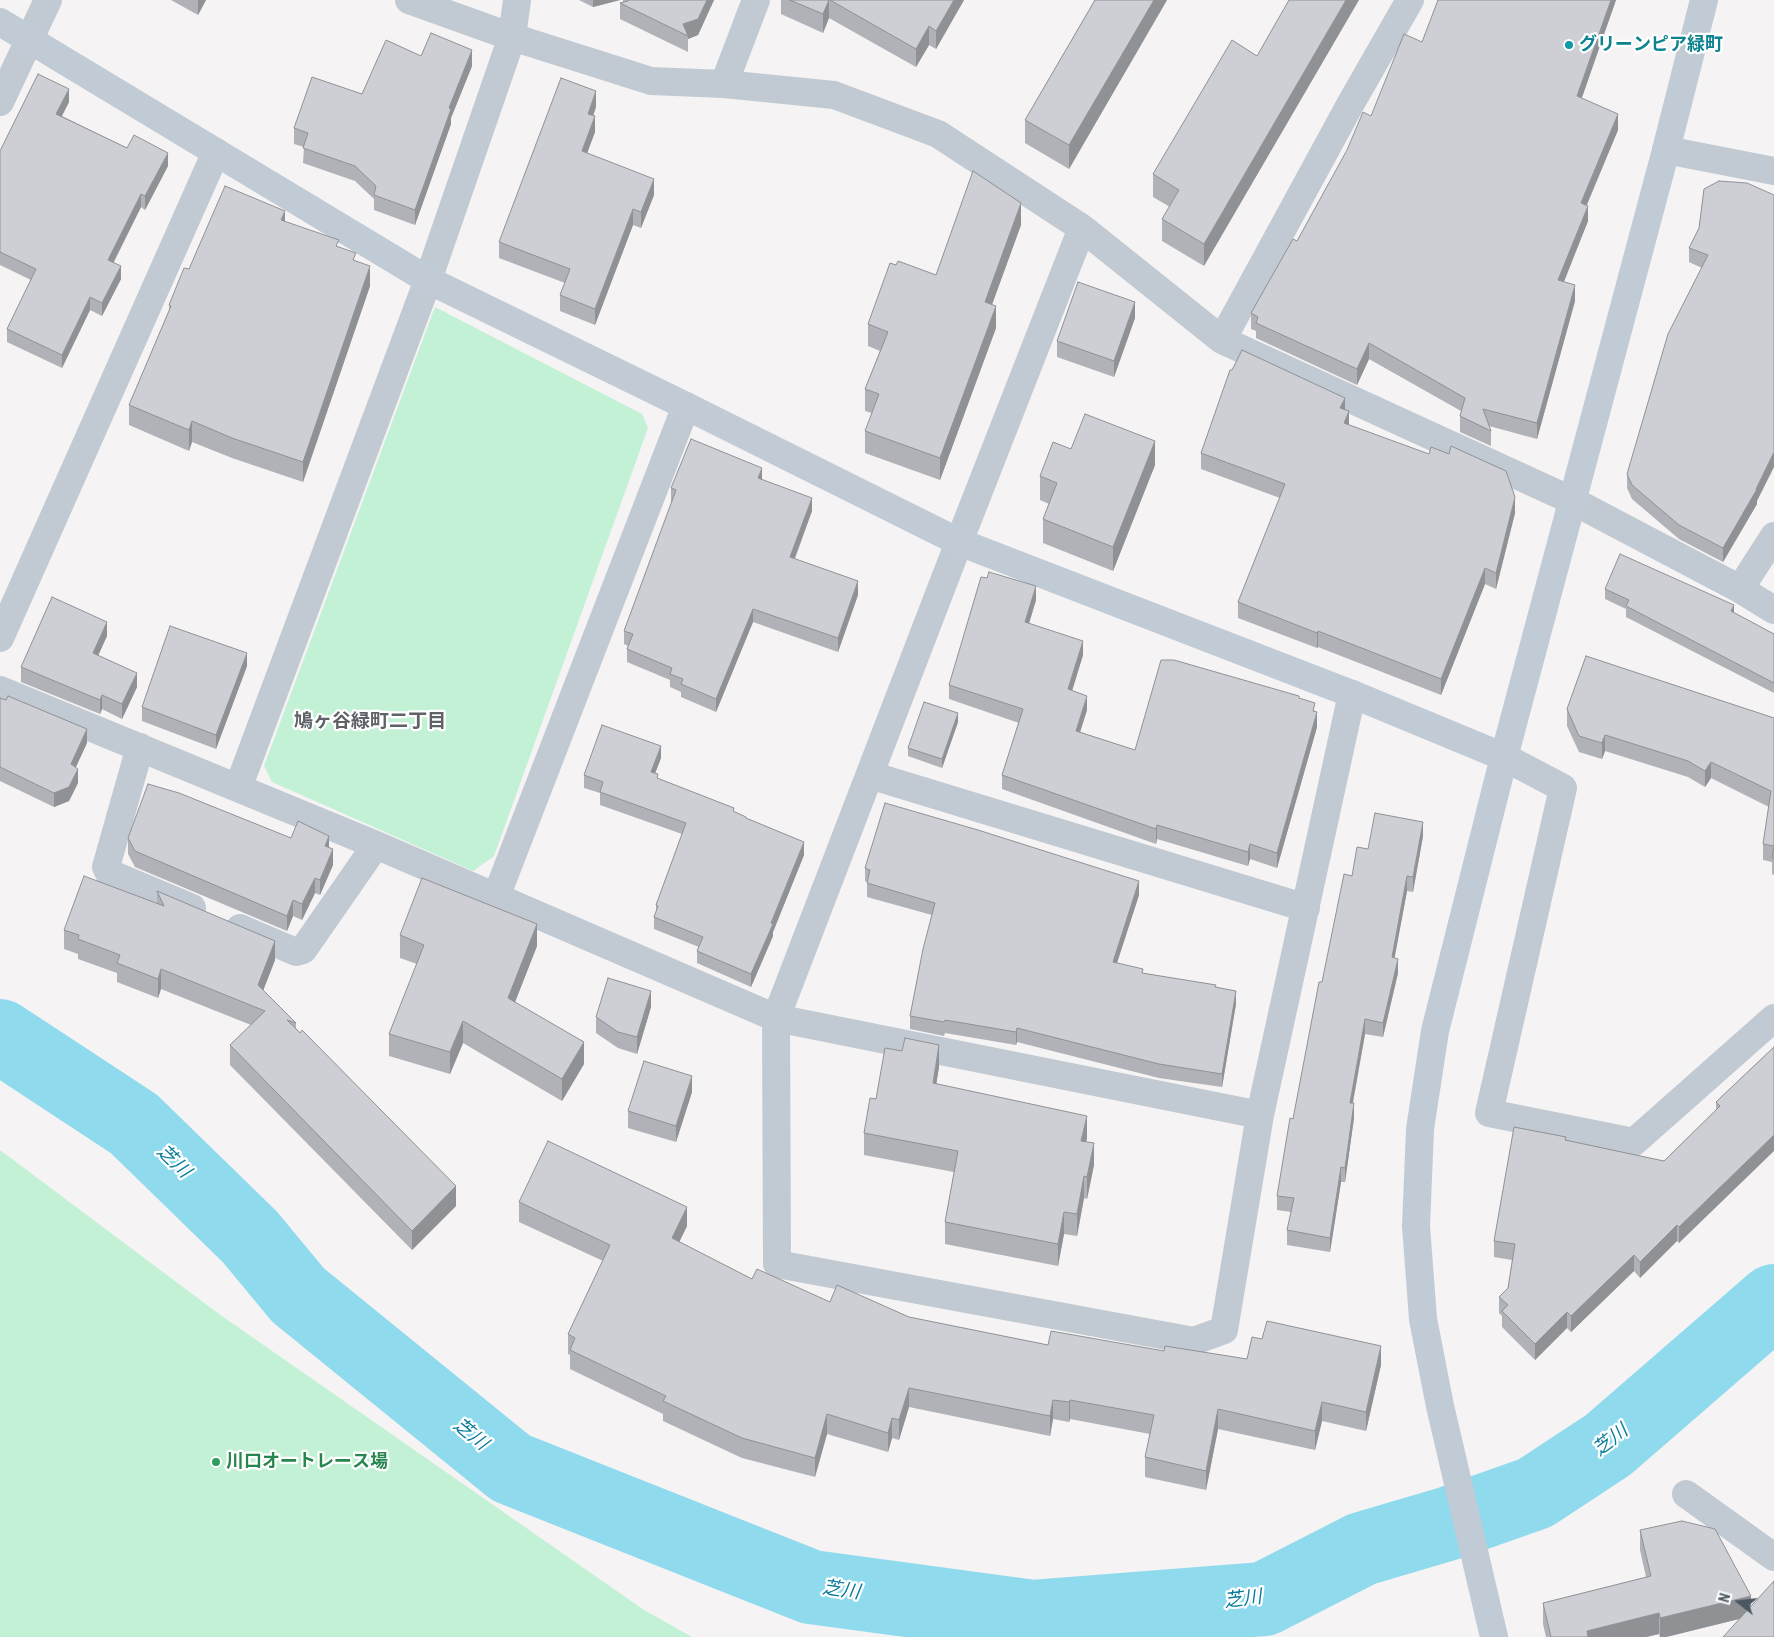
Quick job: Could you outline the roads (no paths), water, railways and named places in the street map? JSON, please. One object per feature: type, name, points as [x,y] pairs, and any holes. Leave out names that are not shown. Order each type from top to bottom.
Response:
[{"type":"street","points":[[0,102],[48,0]]},
{"type":"street","points":[[409,0],[512,37],[651,80],[724,84],[834,95],[938,134],[1082,228],[1222,340],[1572,500],[1740,589],[1774,610]]},
{"type":"street","points":[[238,788],[428,280],[512,37],[517,0]]},
{"type":"street","points":[[724,84],[756,0]]},
{"type":"street","points":[[1222,340],[1351,103],[1410,0]]},
{"type":"street","points":[[1492,1629],[1440,1406],[1423,1318],[1416,1226],[1420,1129],[1435,1032],[1504,757],[1666,150],[1704,0]]},
{"type":"street","points":[[0,22],[428,280],[959,542],[1352,694],[1504,757],[1563,788],[1489,1113],[1634,1142],[1774,1018]]},
{"type":"street","points":[[1666,150],[1774,171]]},
{"type":"street","points":[[0,638],[216,152]]},
{"type":"street","points":[[1082,228],[776,1018],[777,1264],[1194,1341],[1224,1330],[1260,1115],[1352,694]]},
{"type":"street","points":[[496,897],[686,406]]},
{"type":"street","points":[[1740,589],[1774,536]]},
{"type":"street","points":[[0,690],[376,845],[776,1018],[1260,1115]]},
{"type":"street","points":[[140,747],[106,867],[109,873],[296,952],[303,950],[376,845]]},
{"type":"street","points":[[870,775],[1306,908]]},
{"type":"street","points":[[1686,1494],[1774,1557]]},
{"type":"waterway","name":"芝川","points":[[0,1036],[134,1124],[250,1237],[298,1295],[511,1468],[811,1587],[1033,1617],[1264,1599],[1362,1549],[1450,1523],[1535,1493],[1608,1445],[1774,1301]]},
{"type":"place","name":"グリーンピア緑町","points":[[1569,45]]},
{"type":"place","name":"川口オートレース場","points":[[216,1462]]},
{"type":"district","name":"鳩ヶ谷緑町二丁目","points":[[370,722]]}]
